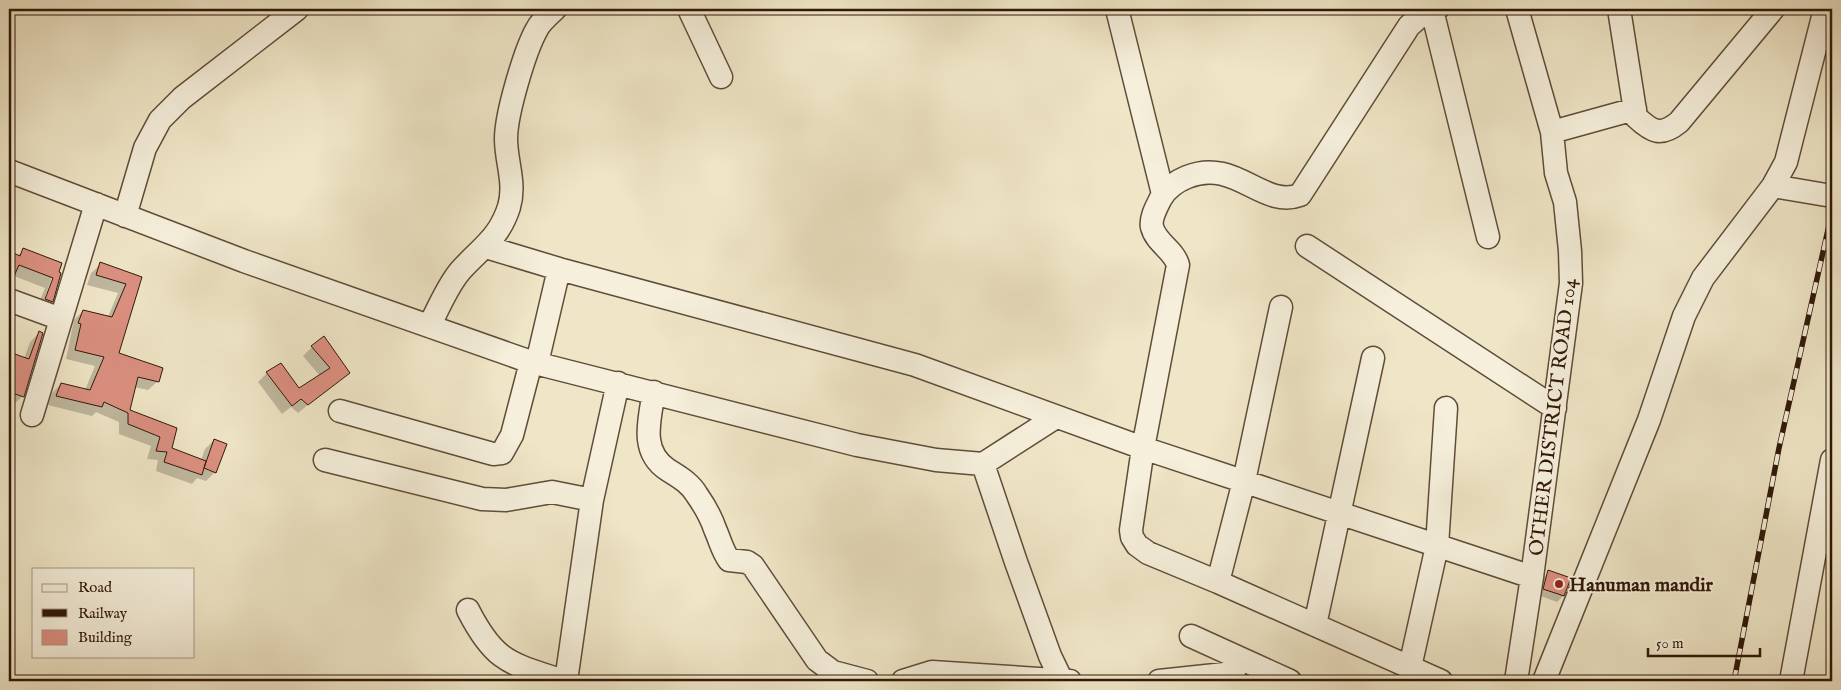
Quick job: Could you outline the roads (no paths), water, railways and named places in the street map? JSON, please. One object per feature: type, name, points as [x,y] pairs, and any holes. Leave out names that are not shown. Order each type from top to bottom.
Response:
[{"type":"street","points":[[125,216],[144,148],[160,120],[182,98],[297,9]]},
{"type":"street","points":[[429,326],[461,270],[486,247],[502,226],[509,205],[512,186],[506,138],[527,49],[538,26],[555,9]]},
{"type":"street","points":[[690,9],[721,77]]},
{"type":"street","points":[[1117,9],[1164,194]]},
{"type":"street","points":[[1441,681],[1148,553],[1132,537],[1143,448],[1178,265],[1175,256],[1157,236],[1152,227],[1157,206],[1164,194],[1178,181],[1197,173],[1212,171],[1229,174],[1276,196],[1290,198],[1300,194],[1410,26],[1418,18],[1434,9],[1488,237]]},
{"type":"street","name":"OTHER DISTRICT ROAD 104","points":[[1516,681],[1567,325],[1570,251],[1565,202],[1556,173],[1552,132],[1517,9]]},
{"type":"street","points":[[1619,9],[1636,117],[1646,127],[1657,132],[1670,130],[1773,9]]},
{"type":"street","points":[[1544,681],[1649,420],[1684,316],[1703,278],[1774,186],[1786,162],[1821,11]]},
{"type":"street","points":[[1552,132],[1635,109]]},
{"type":"street","points":[[9,170],[244,261],[534,362],[857,445],[936,460],[983,464],[1056,417]]},
{"type":"street","points":[[1774,186],[1832,196]]},
{"type":"street","points":[[32,415],[96,204]]},
{"type":"street","points":[[1307,246],[1556,408]]},
{"type":"street","points":[[486,247],[559,269],[915,365],[1143,448],[1532,577]]},
{"type":"street","points":[[340,411],[493,454],[502,453],[507,448],[512,435],[559,269]]},
{"type":"street","points":[[9,300],[61,319]]},
{"type":"street","points":[[1218,582],[1244,481],[1281,307]]},
{"type":"street","points":[[1315,625],[1373,358]]},
{"type":"street","points":[[468,610],[478,631],[496,652],[512,664],[565,681],[592,500],[618,383]]},
{"type":"street","points":[[654,392],[648,425],[653,457],[661,465],[687,482],[696,493],[715,527],[722,551],[729,560],[748,562],[753,566],[818,660],[833,672],[867,681]]},
{"type":"street","points":[[1410,667],[1437,546],[1446,408]]},
{"type":"street","points":[[325,460],[482,499],[506,500],[552,492],[592,500]]},
{"type":"street","points":[[903,681],[932,672],[1064,681],[1016,562],[983,464]]},
{"type":"street","points":[[1791,681],[1832,465]]},
{"type":"street","points":[[1191,636],[1235,671]]},
{"type":"street","points":[[1159,681],[1235,671],[1290,681]]},
{"type":"railway","points":[[1734,681],[1779,448],[1832,212]]},
{"type":"place","name":"Hanuman mandir","points":[[1559,584]]}]
